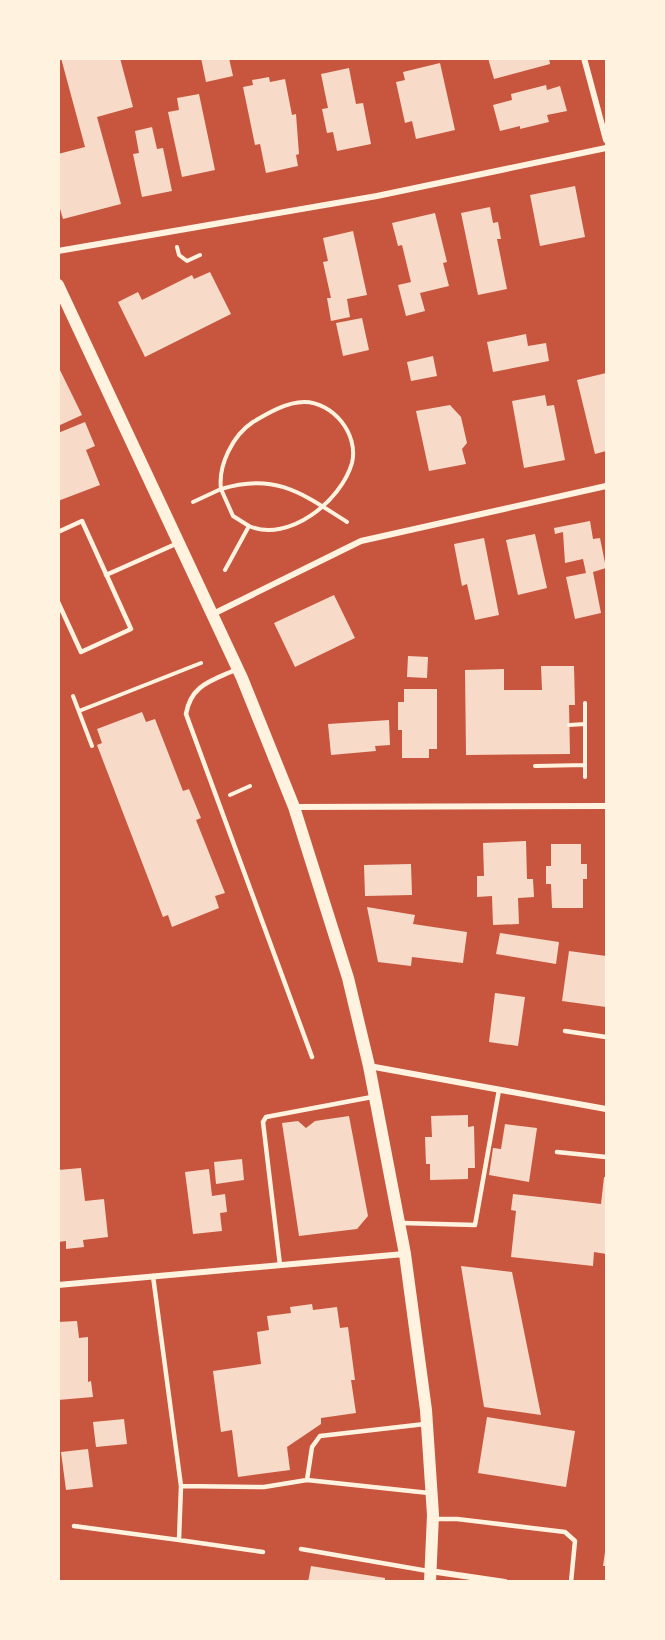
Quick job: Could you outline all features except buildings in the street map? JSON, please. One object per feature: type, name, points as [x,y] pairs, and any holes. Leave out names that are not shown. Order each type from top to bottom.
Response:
[{"type":"main road","points":[[58,285],[238,669],[294,807],[346,969],[369,1066],[405,1254],[428,1424],[433,1519],[430,1576]]},
{"type":"street","points":[[584,58],[606,140]]},
{"type":"street","points":[[58,251],[377,196],[606,148]]},
{"type":"street","points":[[213,614],[360,541],[606,486]]},
{"type":"street","points":[[294,807],[606,806]]},
{"type":"street","points":[[369,1066],[606,1109]]},
{"type":"street","points":[[58,1285],[405,1254]]},
{"type":"street","points":[[430,1576],[505,1581]]},
{"type":"lane","points":[[58,532],[82,521],[131,629],[81,652],[58,602]]},
{"type":"lane","points":[[106,574],[180,542]]},
{"type":"lane","points":[[238,669],[199,687],[188,699],[186,714],[312,1057]]},
{"type":"lane","points":[[565,1031],[606,1037]]},
{"type":"lane","points":[[399,1222],[475,1225],[499,1090]]},
{"type":"lane","points":[[280,1265],[263,1122],[266,1117],[375,1097]]},
{"type":"lane","points":[[557,1152],[606,1157]]},
{"type":"lane","points":[[153,1276],[181,1486],[179,1540]]},
{"type":"lane","points":[[307,1480],[312,1447],[320,1436],[428,1424]]},
{"type":"lane","points":[[181,1486],[264,1487],[307,1480],[432,1494]]},
{"type":"lane","points":[[433,1519],[457,1519],[565,1532],[575,1541],[571,1581]]},
{"type":"lane","points":[[74,1526],[263,1552]]},
{"type":"lane","points":[[301,1549],[430,1576]]},
{"type":"path","points":[[177,246],[178,255],[187,261],[200,255]]},
{"type":"path","points":[[306,402],[326,409],[343,421],[351,442],[352,461],[323,508],[306,520],[282,528],[256,529],[233,516],[221,489],[220,476],[224,463],[240,433],[252,422],[275,410],[306,402]]},
{"type":"path","points":[[193,502],[242,482],[278,485],[311,497],[323,508],[347,522]]},
{"type":"path","points":[[225,570],[249,526]]},
{"type":"path","points":[[79,711],[201,663]]},
{"type":"path","points":[[74,696],[92,746]]},
{"type":"path","points":[[585,704],[585,777]]},
{"type":"path","points":[[569,725],[585,724]]},
{"type":"path","points":[[535,766],[585,765]]},
{"type":"path","points":[[229,795],[250,786]]}]
